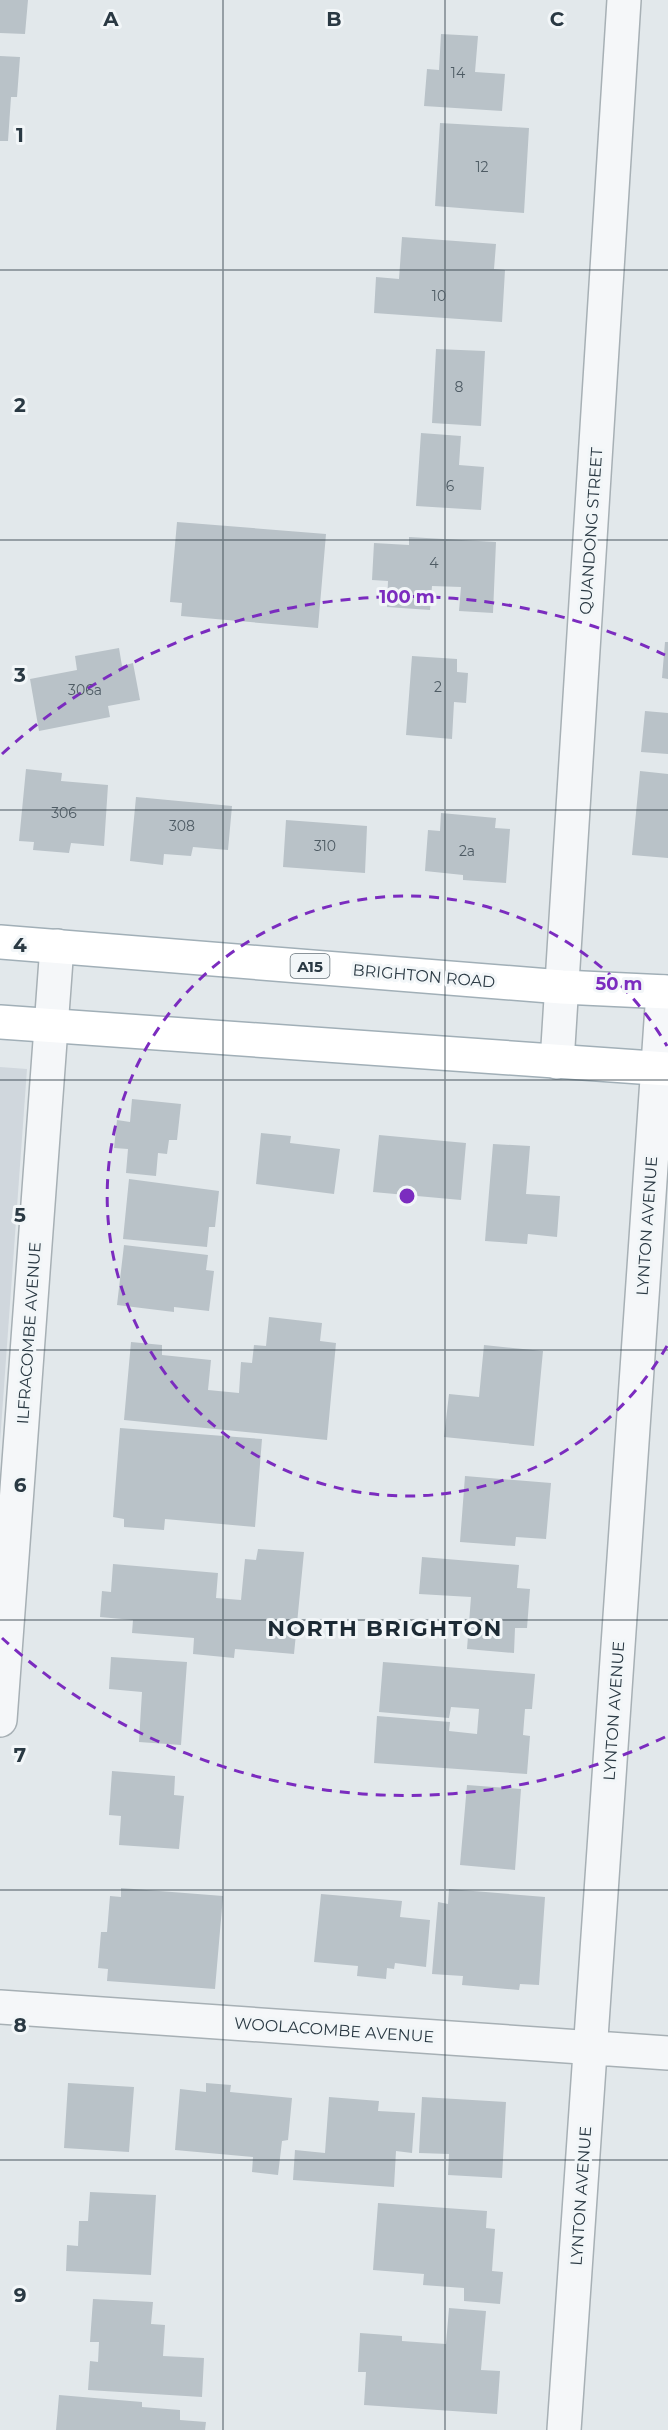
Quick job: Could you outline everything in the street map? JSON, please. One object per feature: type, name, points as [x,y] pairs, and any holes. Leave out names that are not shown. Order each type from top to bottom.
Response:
[{"type":"main road","name":"BRIGHTON ROAD","points":[[0,942],[562,987],[666,992]]},
{"type":"main road","points":[[0,1022],[663,1069]]},
{"type":"street","name":"QUANDONG STREET","points":[[557,1062],[624,0]]},
{"type":"street","name":"ILFRACOMBE AVENUE","points":[[0,1720],[57,946]]},
{"type":"street","name":"LYNTON AVENUE","points":[[564,2430],[663,1069],[666,992]]},
{"type":"street","name":"WOOLACOMBE AVENUE","points":[[0,2007],[668,2053]]},
{"type":"shaded area","points":[[0,1067],[27,1069],[0,1442]]},
{"type":"building","points":[[0,0],[28,0],[25,34],[0,33]]},
{"type":"building","points":[[441,34],[478,36],[475,72],[505,74],[502,111],[424,106],[427,69],[439,70]]},
{"type":"building","points":[[0,56],[20,57],[17,97],[11,97],[8,141],[0,141]]},
{"type":"building","points":[[440,123],[529,128],[524,213],[435,206]]},
{"type":"building","points":[[402,237],[496,244],[494,269],[505,270],[502,322],[374,313],[376,277],[399,279]]},
{"type":"building","points":[[436,349],[485,351],[481,426],[432,423]]},
{"type":"building","points":[[421,433],[461,436],[459,465],[484,467],[481,510],[416,506]]},
{"type":"building","points":[[177,522],[326,534],[318,628],[181,616],[182,603],[170,602]]},
{"type":"building","points":[[409,537],[496,542],[493,613],[459,611],[461,587],[432,586],[430,610],[387,607],[388,581],[372,580],[374,543],[409,545]]},
{"type":"building","points":[[665,642],[668,642],[668,679],[662,678]]},
{"type":"building","points":[[119,648],[122,666],[133,663],[140,700],[108,706],[110,717],[39,731],[30,679],[77,670],[75,656]]},
{"type":"building","points":[[412,656],[457,659],[457,672],[468,673],[466,703],[454,702],[452,739],[406,735]]},
{"type":"building","points":[[645,711],[668,713],[668,754],[641,752]]},
{"type":"building","points":[[26,769],[62,773],[61,781],[108,785],[104,846],[71,843],[69,853],[33,850],[34,842],[19,841]]},
{"type":"building","points":[[640,771],[668,774],[668,858],[632,855]]},
{"type":"building","points":[[136,797],[232,806],[228,850],[193,847],[191,856],[164,854],[163,865],[130,861]]},
{"type":"building","points":[[441,813],[496,818],[495,828],[510,829],[506,883],[463,880],[463,875],[425,871],[428,830],[440,831]]},
{"type":"building","points":[[286,820],[367,826],[365,873],[283,867]]},
{"type":"building","points":[[132,1099],[181,1104],[177,1140],[169,1140],[167,1154],[158,1153],[156,1176],[126,1173],[128,1149],[114,1148],[117,1120],[130,1122]]},
{"type":"building","points":[[261,1133],[291,1136],[290,1143],[340,1149],[334,1194],[256,1184]]},
{"type":"building","points":[[379,1135],[466,1143],[461,1200],[373,1192]]},
{"type":"building","points":[[493,1144],[530,1146],[526,1194],[560,1196],[557,1237],[528,1234],[527,1244],[485,1241]]},
{"type":"building","points":[[129,1179],[219,1191],[215,1227],[209,1227],[207,1247],[123,1239]]},
{"type":"building","points":[[124,1245],[208,1255],[206,1270],[214,1271],[209,1311],[174,1307],[174,1312],[117,1305]]},
{"type":"building","points":[[269,1317],[322,1323],[320,1341],[336,1343],[327,1440],[124,1420],[131,1342],[162,1345],[162,1355],[211,1360],[208,1390],[239,1393],[241,1362],[252,1363],[254,1345],[266,1346]]},
{"type":"building","points":[[484,1345],[543,1351],[534,1446],[444,1437],[449,1394],[479,1397]]},
{"type":"building","points":[[120,1428],[262,1439],[255,1527],[165,1519],[164,1530],[124,1527],[124,1519],[113,1517]]},
{"type":"building","points":[[465,1476],[551,1483],[546,1539],[516,1537],[515,1546],[460,1542]]},
{"type":"building","points":[[258,1549],[304,1552],[294,1654],[235,1649],[234,1658],[193,1654],[194,1638],[132,1633],[133,1620],[100,1617],[102,1591],[111,1592],[113,1564],[218,1573],[216,1598],[241,1600],[245,1559],[256,1560]]},
{"type":"building","points":[[422,1557],[519,1565],[517,1588],[530,1589],[527,1628],[515,1628],[514,1653],[467,1649],[471,1597],[419,1594]]},
{"type":"building","points":[[111,1657],[187,1662],[181,1745],[139,1742],[142,1692],[109,1689]]},
{"type":"building","points":[[383,1662],[535,1674],[532,1709],[525,1709],[523,1735],[530,1736],[527,1774],[374,1763],[377,1716],[450,1722],[449,1731],[477,1734],[479,1709],[451,1707],[449,1718],[379,1712]]},
{"type":"building","points":[[112,1771],[175,1776],[174,1795],[184,1796],[179,1849],[119,1845],[121,1816],[109,1815]]},
{"type":"building","points":[[467,1785],[521,1789],[515,1870],[460,1865]]},
{"type":"building","points":[[121,1888],[223,1896],[215,1989],[107,1981],[108,1969],[98,1968],[101,1932],[107,1932],[110,1896],[121,1897]]},
{"type":"building","points":[[449,1889],[545,1897],[539,1985],[520,1984],[519,1990],[462,1985],[463,1976],[432,1974],[438,1902],[448,1904]]},
{"type":"building","points":[[321,1894],[402,1901],[400,1917],[430,1920],[426,1967],[395,1963],[394,1969],[387,1968],[386,1979],[357,1976],[358,1966],[314,1962]]},
{"type":"building","points":[[68,2083],[134,2087],[129,2152],[64,2148]]},
{"type":"building","points":[[206,2083],[231,2085],[230,2092],[292,2098],[288,2140],[282,2141],[278,2175],[252,2172],[253,2157],[175,2150],[180,2089],[206,2092]]},
{"type":"building","points":[[329,2097],[379,2101],[378,2111],[415,2113],[412,2153],[396,2151],[394,2187],[293,2180],[295,2150],[325,2153]]},
{"type":"building","points":[[422,2097],[506,2102],[502,2178],[448,2175],[449,2154],[419,2153]]},
{"type":"building","points":[[90,2192],[156,2195],[151,2275],[66,2271],[67,2245],[78,2246],[79,2221],[88,2221]]},
{"type":"building","points":[[378,2203],[487,2211],[486,2228],[495,2229],[492,2271],[503,2272],[500,2304],[464,2301],[464,2288],[423,2285],[424,2274],[373,2270]]},
{"type":"building","points":[[93,2299],[153,2302],[151,2324],[165,2325],[163,2356],[204,2358],[202,2397],[88,2390],[90,2361],[98,2362],[99,2342],[90,2342]]},
{"type":"building","points":[[449,2308],[486,2311],[481,2370],[500,2371],[497,2414],[364,2405],[366,2372],[358,2372],[360,2333],[402,2336],[402,2341],[446,2344]]},
{"type":"building","points":[[59,2395],[142,2402],[142,2407],[180,2410],[180,2420],[206,2422],[205,2430],[56,2430]]},
{"type":"district","name":"NORTH BRIGHTON","points":[[385,1628]]}]
